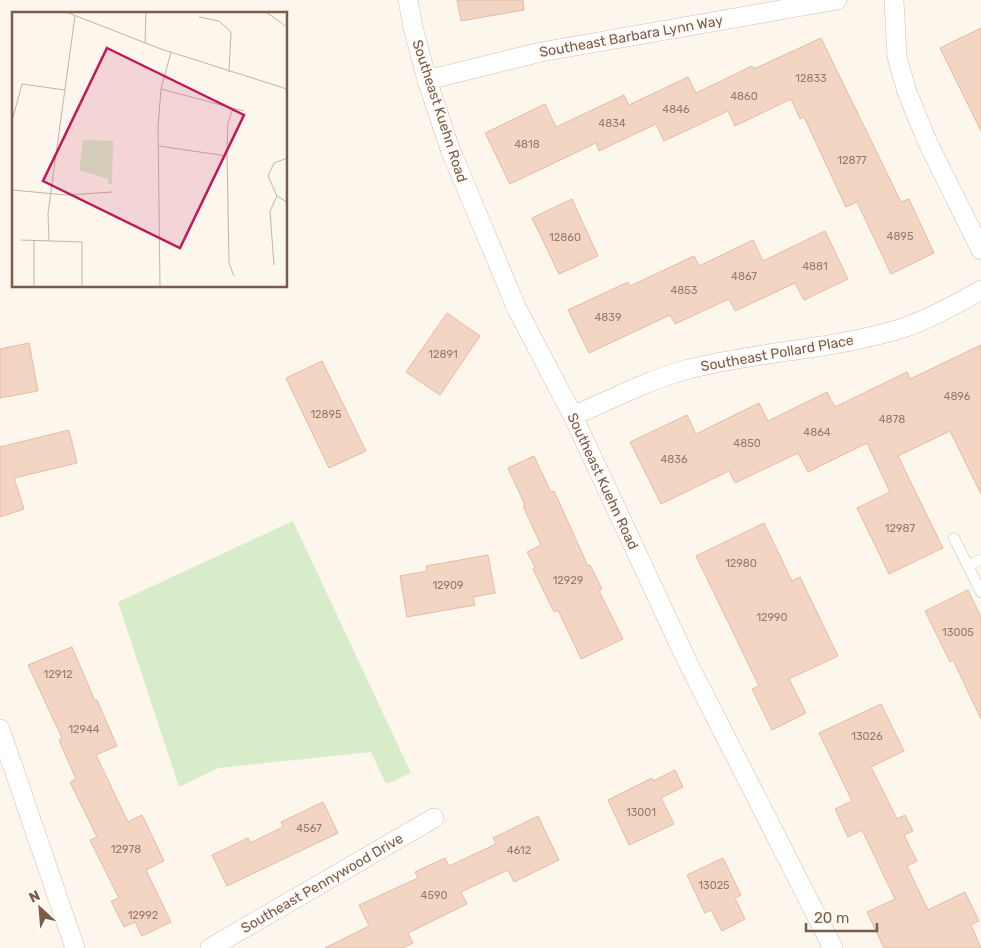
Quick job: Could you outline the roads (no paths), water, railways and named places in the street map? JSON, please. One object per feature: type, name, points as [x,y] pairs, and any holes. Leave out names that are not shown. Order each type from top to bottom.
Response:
[{"type":"street","name":"Southeast Kuehn Road","points":[[408,0],[427,80],[450,149],[517,309],[573,416],[688,663],[833,948]]},
{"type":"street","name":"Southeast Barbara Lynn Way","points":[[427,80],[541,52],[837,0]]},
{"type":"street","points":[[894,0],[897,57],[907,92],[928,143],[981,250]]},
{"type":"street","name":"Southeast Pollard Place","points":[[573,416],[660,377],[878,334],[907,326],[960,302],[981,290]]},
{"type":"street","points":[[0,729],[75,948]]},
{"type":"street","name":"Southeast Pennywood Drive","points":[[210,948],[434,818]]},
{"type":"lane","points":[[954,538],[981,592]]},
{"type":"lane","points":[[968,566],[981,559]]}]
